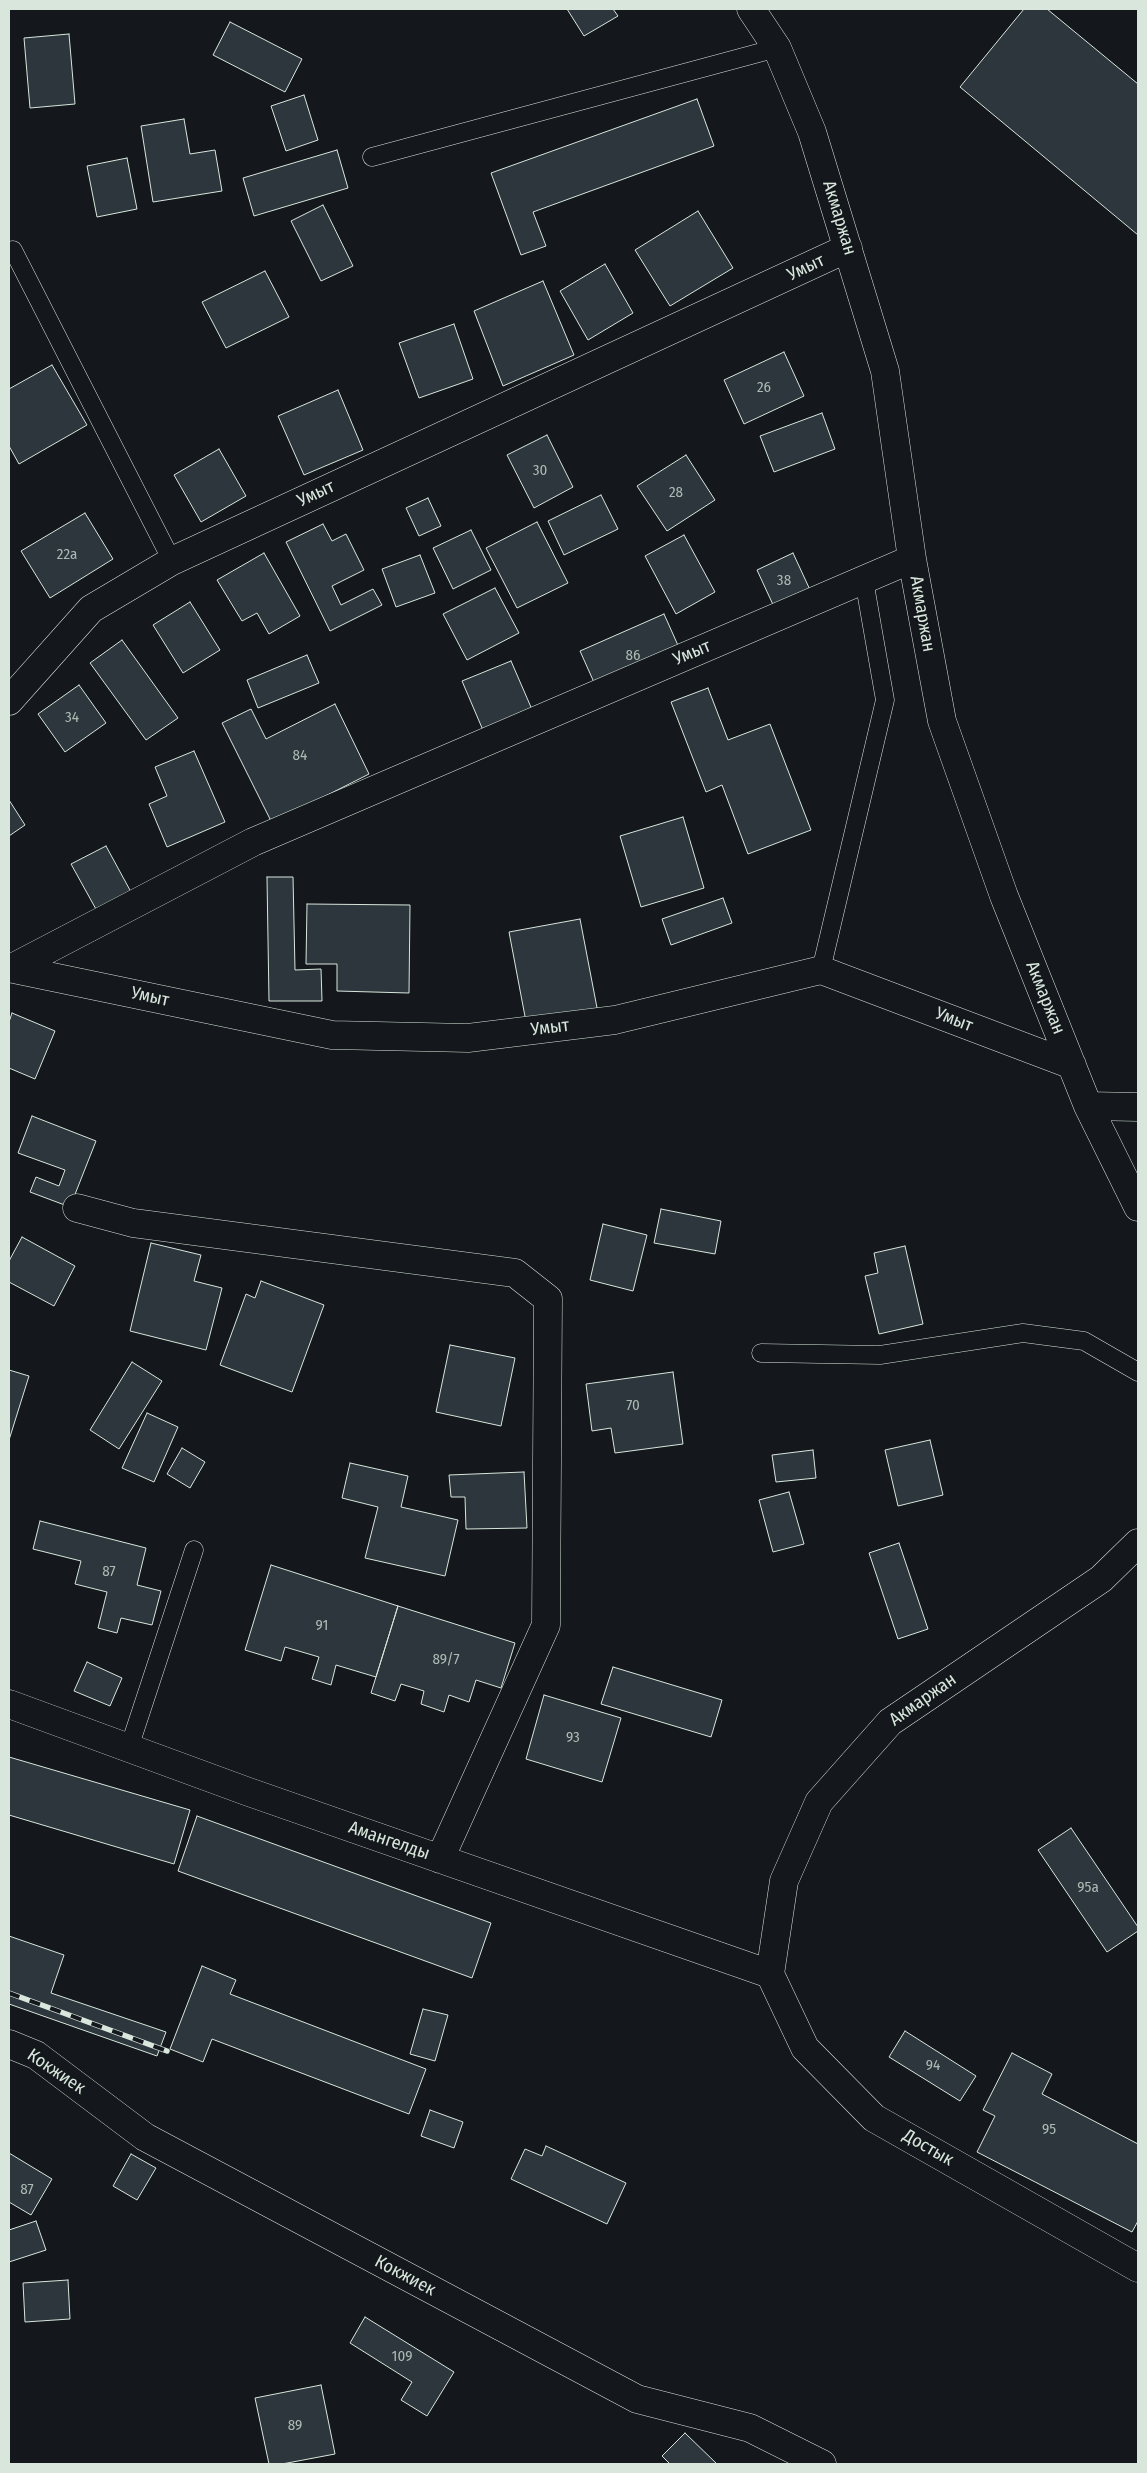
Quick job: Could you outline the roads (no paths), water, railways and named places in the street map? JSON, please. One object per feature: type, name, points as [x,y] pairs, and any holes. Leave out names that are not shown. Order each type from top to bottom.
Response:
[{"type":"street","name":"Акмаржан","points":[[751,9],[777,48],[812,132],[885,370],[912,559],[942,721],[1004,896],[1088,1106],[1138,1207]]},
{"type":"street","name":"Умыт","points":[[9,702],[91,609],[172,561],[848,248]]},
{"type":"street","name":"Умыт","points":[[11,968],[253,842],[912,559]]},
{"type":"street","name":"Умыт","points":[[11,968],[332,1035],[468,1038],[615,1020],[821,970],[1072,1065]]},
{"type":"street","points":[[1088,1106],[1138,1106]]},
{"type":"street","points":[[77,1208],[133,1223],[515,1272],[548,1299],[546,1625],[440,1859]]},
{"type":"street","name":"Акмаржан","points":[[770,1974],[784,1881],[819,1802],[890,1722],[1101,1578],[1138,1543]]},
{"type":"street","name":"Амангелды","points":[[9,1704],[440,1859],[770,1974]]},
{"type":"street","name":"Достык","points":[[770,1974],[804,2048],[874,2118],[1138,2268]]},
{"type":"street","name":"Кокжиек","points":[[9,2044],[36,2054],[145,2138],[637,2399],[750,2428],[822,2464]]},
{"type":"lane","points":[[372,157],[777,48]]},
{"type":"lane","points":[[9,252],[13,250],[172,561]]},
{"type":"lane","points":[[821,970],[885,700],[864,580]]},
{"type":"lane","points":[[761,1353],[880,1355],[1023,1333],[1084,1342],[1138,1372]]},
{"type":"lane","points":[[129,1748],[194,1550]]},
{"type":"railway","points":[[9,1993],[167,2051]]}]
